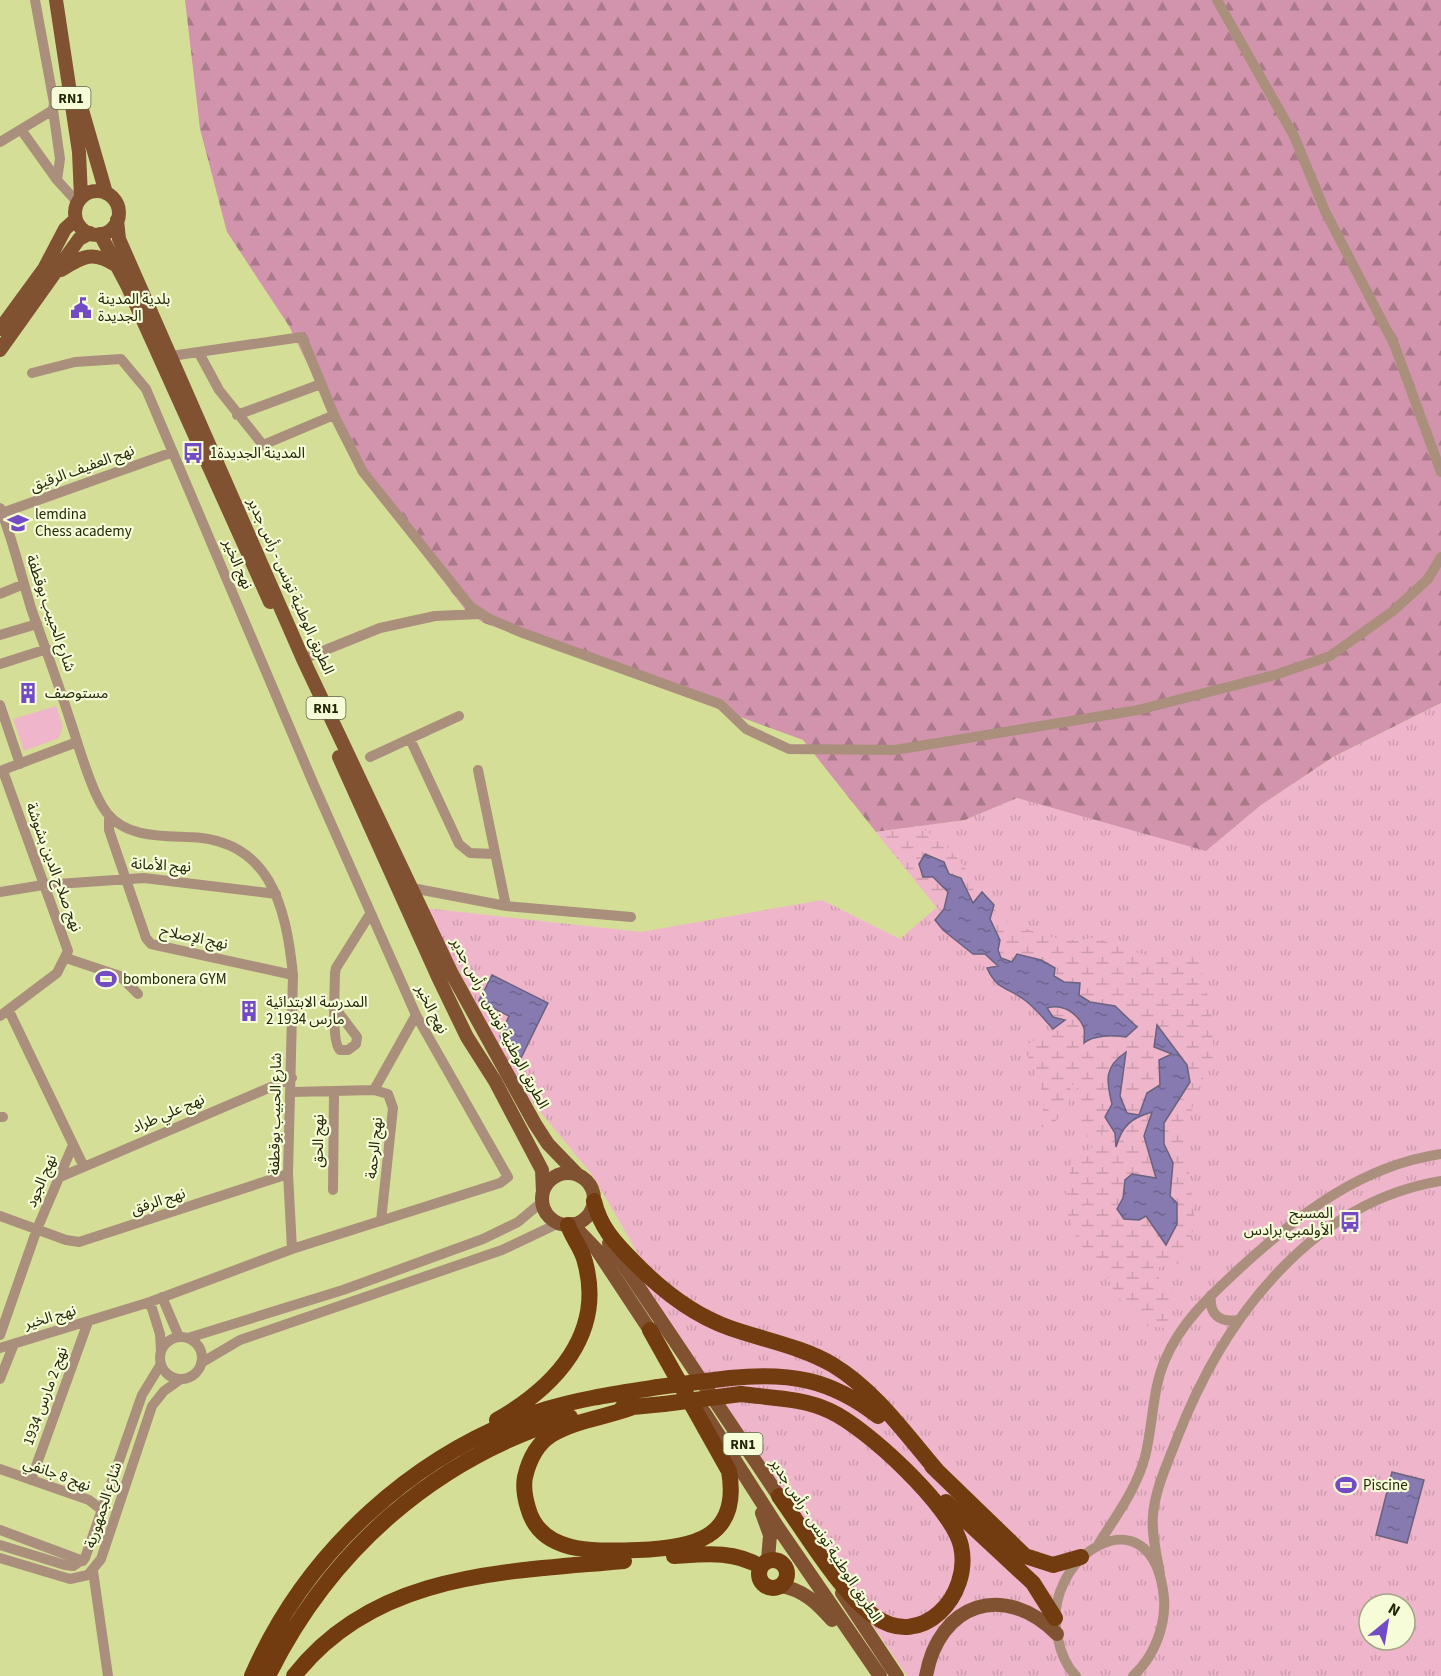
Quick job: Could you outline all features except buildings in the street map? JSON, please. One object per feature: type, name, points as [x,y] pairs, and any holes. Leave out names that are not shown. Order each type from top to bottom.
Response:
[{"type":"highway","points":[[593,1206],[599,1220],[618,1245],[671,1296],[714,1321],[807,1353],[834,1365],[877,1403],[939,1473]]},
{"type":"highway","points":[[252,1676],[282,1617],[337,1545],[389,1495],[542,1390],[564,1367],[575,1351],[587,1315],[589,1288],[583,1254],[566,1224]]},
{"type":"highway","points":[[633,1407],[566,1428],[542,1442],[536,1450],[528,1469],[524,1490],[532,1520],[547,1536],[570,1547],[587,1551],[663,1549],[694,1543],[706,1538],[725,1517],[732,1492],[729,1471],[650,1330]]},
{"type":"highway","points":[[438,1461],[529,1415],[578,1401],[730,1377],[788,1377],[833,1387],[857,1400],[882,1419],[1025,1556],[1053,1565],[1081,1557]]},
{"type":"highway","points":[[268,1676],[294,1628],[334,1571],[374,1528],[408,1499],[474,1457],[531,1430],[571,1417],[633,1407],[774,1391],[809,1396],[833,1404],[854,1417],[1033,1583],[1056,1626]]},
{"type":"highway","points":[[741,1394],[803,1402],[831,1411],[858,1428],[912,1478],[946,1515],[958,1535],[962,1553],[962,1575],[955,1596],[941,1612],[925,1623],[904,1626],[884,1622],[853,1598],[778,1496]]},
{"type":"highway","points":[[294,1676],[318,1649],[363,1616],[410,1593],[446,1581],[497,1573],[717,1553],[764,1563],[778,1560],[786,1568],[787,1578],[780,1586],[771,1588],[763,1584],[759,1576],[764,1563]]},
{"type":"main road","name":"RN1","points":[[56,0],[79,152],[79,200],[76,219],[84,230],[95,234]]},
{"type":"main road","name":"RN1","points":[[65,0],[81,109],[106,193],[118,208],[117,220]]},
{"type":"main road","points":[[79,200],[93,191],[106,193]]},
{"type":"main road","points":[[0,329],[44,269],[65,229],[76,219]]},
{"type":"main road","points":[[0,350],[79,239],[113,227],[117,220]]},
{"type":"main road","name":"الطريق الوطنية تونس - رأس جدير","points":[[117,220],[120,239],[303,659],[452,974],[535,1124],[548,1144],[577,1174]]},
{"type":"main road","name":"الطريق الوطنية تونس - رأس جدير","points":[[95,234],[119,267],[438,977],[467,1036],[495,1081],[542,1170],[543,1197]]},
{"type":"main road","points":[[55,275],[87,257],[99,256],[119,267]]},
{"type":"main road","points":[[543,1197],[549,1182],[559,1174],[577,1174]]},
{"type":"main road","name":"RN1","points":[[577,1174],[591,1185],[593,1206]]},
{"type":"main road","name":"RN1","points":[[543,1197],[546,1212],[566,1224]]},
{"type":"main road","points":[[566,1224],[584,1220],[593,1206]]},
{"type":"main road","name":"الطريق الوطنية تونس - رأس جدير","points":[[593,1206],[595,1223],[897,1676]]},
{"type":"main road","name":"الطريق الوطنية تونس - رأس جدير","points":[[566,1224],[597,1250],[735,1457],[758,1497],[880,1676]]},
{"type":"main road","points":[[758,1497],[770,1535],[764,1563]]},
{"type":"main road","points":[[780,1586],[792,1587],[813,1599],[862,1660],[880,1676]]},
{"type":"main road","points":[[926,1676],[932,1654],[942,1634],[960,1617],[981,1606],[1002,1604],[1020,1608],[1056,1626]]},
{"type":"street","points":[[35,0],[60,159],[57,180]]},
{"type":"street","points":[[1217,0],[1294,136],[1325,211],[1394,344],[1441,472]]},
{"type":"street","points":[[0,142],[22,131],[53,110]]},
{"type":"street","points":[[22,131],[57,180],[79,200]]},
{"type":"street","points":[[171,356],[302,337],[333,415],[363,472],[466,602],[480,614],[520,632],[720,704],[746,729],[789,748],[895,750],[1138,710],[1275,675],[1330,656],[1393,611],[1428,579],[1441,557]]},
{"type":"street","points":[[199,353],[208,372],[237,415],[265,446],[333,415]]},
{"type":"street","name":"نهج الخير","points":[[0,1348],[150,1302],[292,1249],[500,1183],[508,1177],[416,1015],[370,914],[150,395],[138,377],[121,359],[75,362],[32,373]]},
{"type":"street","points":[[237,415],[321,384]]},
{"type":"street","name":"نهج العفيف الرقيق","points":[[1,510],[173,452]]},
{"type":"street","name":"شارع الحبيب بوقطفة","points":[[1,510],[77,742],[109,816],[130,829],[151,836],[198,837],[225,843],[260,868],[276,894],[287,929],[293,975],[292,1092],[288,1174],[292,1249]]},
{"type":"street","points":[[0,594],[24,584]]},
{"type":"street","points":[[303,659],[380,628],[435,616],[480,614]]},
{"type":"street","points":[[0,635],[37,624]]},
{"type":"street","points":[[0,664],[46,649]]},
{"type":"street","points":[[0,705],[20,764]]},
{"type":"street","points":[[370,757],[459,716]]},
{"type":"street","points":[[410,739],[459,844],[473,854],[494,854]]},
{"type":"street","points":[[2,771],[77,742]]},
{"type":"street","points":[[478,770],[506,906]]},
{"type":"street","name":"نهج صلاح الدين بشوشة","points":[[2,771],[65,939],[68,951],[66,958]]},
{"type":"street","name":"نهج الإصلاح","points":[[109,816],[110,830],[146,938],[151,944],[293,975]]},
{"type":"street","name":"نهج الأمانة","points":[[0,892],[43,885],[126,878],[174,879],[276,894]]},
{"type":"street","points":[[412,888],[506,906],[631,917]]},
{"type":"street","points":[[335,1008],[337,964],[370,914]]},
{"type":"street","points":[[4,1014],[57,973],[66,958],[120,976],[138,994]]},
{"type":"street","name":"نهج الجود","points":[[0,1335],[37,1229],[73,1145],[4,1014]]},
{"type":"street","points":[[292,1092],[374,1090],[416,1015]]},
{"type":"street","name":"نهج علي طراد","points":[[58,1178],[83,1165],[292,1078]]},
{"type":"street","name":"نهج الرحمة","points":[[374,1090],[388,1095],[393,1108],[381,1221]]},
{"type":"street","name":"نهج الحق","points":[[333,1190],[334,1092]]},
{"type":"street","points":[[73,1145],[83,1165]]},
{"type":"street","points":[[1098,1545],[1128,1497],[1141,1469],[1166,1357],[1185,1325],[1211,1295],[1287,1225],[1337,1191],[1382,1170],[1441,1154]]},
{"type":"street","name":"نهج الرفق","points":[[0,1216],[66,1240],[79,1242],[288,1174]]},
{"type":"street","points":[[1133,1676],[1149,1658],[1161,1633],[1164,1599],[1153,1517],[1160,1487],[1185,1418],[1238,1320],[1270,1280],[1307,1244],[1335,1223],[1389,1196],[1441,1181]]},
{"type":"street","points":[[161,1352],[168,1342],[343,1290],[483,1239],[518,1222],[543,1197]]},
{"type":"street","points":[[150,1302],[160,1334],[161,1364],[166,1373],[181,1379],[196,1372],[201,1363],[240,1340],[502,1250],[566,1224]]},
{"type":"street","points":[[1211,1295],[1211,1308],[1214,1315],[1222,1320],[1238,1320]]},
{"type":"street","points":[[162,1297],[184,1338],[199,1348],[201,1363]]},
{"type":"street","name":"نهج 2 مارس 1934","points":[[31,1480],[88,1322]]},
{"type":"street","points":[[0,1379],[14,1344]]},
{"type":"street","points":[[0,1545],[65,1565],[73,1566],[83,1561],[90,1548],[142,1395],[161,1364]]},
{"type":"street","name":"شارع الجمهورية","points":[[0,1558],[70,1579],[82,1578],[93,1570],[109,1540],[145,1421],[156,1398],[181,1379]]},
{"type":"street","name":"نهج 8 جانفي","points":[[0,1469],[89,1500],[102,1510]]},
{"type":"street","points":[[0,1530],[83,1561]]},
{"type":"street","points":[[1072,1674],[1056,1626],[1067,1574],[1081,1557],[1098,1545],[1115,1538],[1129,1540],[1143,1546],[1153,1557],[1160,1574]]},
{"type":"street","points":[[93,1570],[108,1676]]},
{"type":"green space","points":[[185,0],[1441,0],[1441,703],[1333,757],[1261,805],[1206,851],[1017,798],[965,820],[876,832],[803,740],[484,623],[467,612],[362,475],[289,326],[227,232],[200,129]]},
{"type":"green space","points":[[1441,703],[1441,1676],[907,1676],[630,1267],[641,1259],[593,1176],[524,1092],[425,908],[641,932],[822,900],[900,939],[937,907],[876,832],[965,820],[1017,798],[1206,850],[1261,805],[1333,757]]},
{"type":"green space","points":[[56,706],[63,726],[59,738],[24,751],[13,719]]},
{"type":"green space","points":[[918,826],[954,855],[967,870],[999,918],[1059,938],[1083,940],[1095,937],[1145,954],[1169,958],[1198,957],[1211,1009],[1214,1055],[1196,1094],[1183,1142],[1195,1224],[1182,1263],[1159,1267],[1159,1279],[1176,1292],[1165,1328],[1146,1326],[1117,1296],[1098,1259],[1079,1244],[1064,1204],[1072,1162],[1103,1139],[1102,1132],[1083,1138],[1079,1091],[1071,1083],[1068,1106],[1064,1114],[1044,1129],[1039,1123],[1043,1102],[1042,1093],[1024,1046],[1037,1039],[1050,1043],[1053,1029],[1026,1001],[995,981],[987,968],[998,966],[985,954],[973,954],[943,930],[935,920],[944,909],[937,908],[876,832]]},
{"type":"water","points":[[925,854],[944,862],[949,874],[961,878],[973,903],[982,892],[994,905],[990,919],[1000,940],[998,950],[1001,958],[1012,962],[1017,954],[1041,960],[1055,968],[1054,976],[1064,982],[1080,983],[1079,995],[1090,1002],[1115,1006],[1137,1027],[1126,1037],[1098,1037],[1084,1043],[1084,1028],[1074,1014],[1064,1008],[1047,1008],[1053,1017],[1065,1020],[1053,1029],[1026,1001],[999,985],[987,968],[998,966],[985,954],[973,954],[943,930],[935,920],[944,909],[948,892],[933,877],[923,877],[919,864]]},
{"type":"water","points":[[492,975],[548,1003],[521,1058],[510,1055],[500,1036],[509,1016],[479,1001]]},
{"type":"water","points":[[1157,1025],[1187,1065],[1190,1082],[1164,1123],[1164,1144],[1173,1163],[1170,1196],[1177,1203],[1177,1224],[1166,1245],[1146,1216],[1139,1220],[1124,1219],[1117,1209],[1123,1198],[1125,1180],[1132,1174],[1156,1178],[1144,1136],[1152,1112],[1128,1124],[1116,1147],[1115,1133],[1105,1117],[1112,1104],[1108,1081],[1110,1069],[1126,1052],[1120,1096],[1127,1113],[1139,1115],[1147,1093],[1160,1085],[1159,1060],[1172,1054],[1154,1047]]},
{"type":"water","points":[[1392,1472],[1424,1480],[1407,1543],[1376,1535]]},
{"type":"place","name":"بلدية المدينة الجديدة","points":[[81,308]]},
{"type":"place","name":"المدينة الجديدة1","points":[[193,453]]},
{"type":"place","name":"lemdina Chess academy","points":[[18,523]]},
{"type":"place","name":"مستوصف","points":[[28,693]]},
{"type":"place","name":"bombonera GYM","points":[[106,979]]},
{"type":"place","name":"المدرسة الابتدائية 2 مارس 1934","points":[[249,1011]]},
{"type":"place","name":"المسبح الأولمبي برادس","points":[[1350,1222]]},
{"type":"place","name":"Piscine","points":[[1346,1485]]}]
